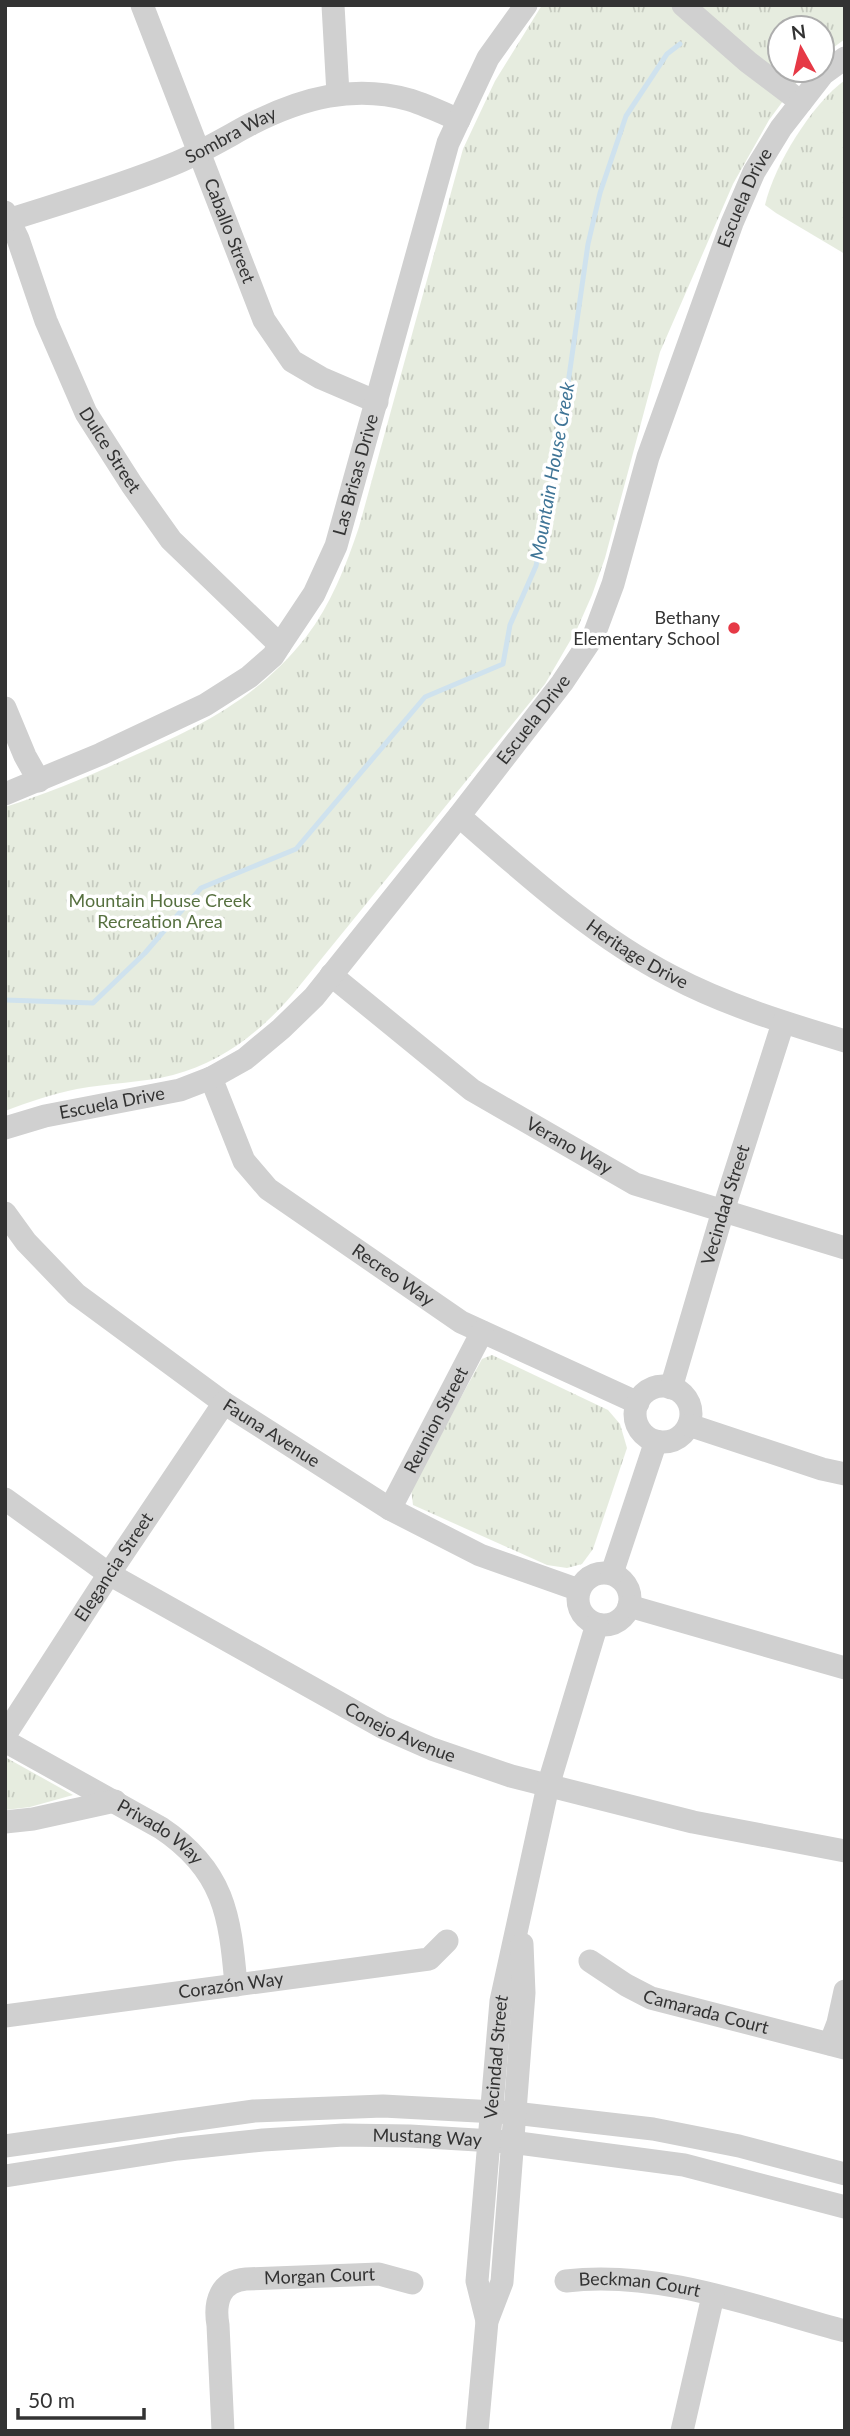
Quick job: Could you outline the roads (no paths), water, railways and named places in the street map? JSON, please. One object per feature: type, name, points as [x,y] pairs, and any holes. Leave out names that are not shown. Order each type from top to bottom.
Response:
[{"type":"street","name":"Caballo Street","points":[[142,5],[197,153],[264,320],[292,361],[377,402]]},
{"type":"street","points":[[332,5],[338,94]]},
{"type":"street","name":"Las Brisas Drive","points":[[5,794],[205,705],[249,677],[273,656],[314,594],[336,546],[448,143],[488,58],[526,5]]},
{"type":"street","points":[[683,5],[748,62],[801,102]]},
{"type":"street","name":"Escuela Drive","points":[[5,1128],[45,1116],[180,1090],[211,1078],[245,1059],[281,1030],[314,997],[459,816],[562,683],[594,635],[613,584],[648,457],[732,223],[754,172],[781,128],[822,74],[845,58]]},
{"type":"street","name":"Sombra Way","points":[[6,217],[114,188],[174,164],[298,102],[338,94],[389,95],[411,100],[459,120]]},
{"type":"street","name":"Dulce Street","points":[[6,217],[18,239],[46,321],[86,413],[132,485],[171,540],[280,645]]},
{"type":"street","points":[[5,708],[25,756],[39,781]]},
{"type":"street","name":"Heritage Drive","points":[[459,816],[589,925],[670,976],[759,1015],[845,1041]]},
{"type":"street","name":"Verano Way","points":[[331,975],[472,1090],[635,1184],[845,1248]]},
{"type":"street","name":"Vecindad Street","points":[[671,1388],[723,1211],[783,1023]]},
{"type":"street","name":"Recreo Way","points":[[211,1078],[244,1161],[268,1189],[450,1315],[638,1403]]},
{"type":"street","name":"Fauna Avenue","points":[[5,1213],[26,1242],[76,1294],[224,1404],[390,1508],[480,1555],[579,1590]]},
{"type":"street","name":"Reunion Street","points":[[390,1508],[482,1332]]},
{"type":"street","points":[[655,1388],[671,1388],[686,1398],[691,1415],[689,1424],[679,1437],[672,1441],[656,1441],[640,1430],[635,1412],[642,1396],[655,1388]]},
{"type":"street","name":"Elegancia Street","points":[[5,1735],[108,1574],[224,1404]]},
{"type":"street","points":[[689,1424],[822,1469],[845,1474]]},
{"type":"street","points":[[612,1573],[656,1441]]},
{"type":"street","name":"Conejo Avenue","points":[[5,1499],[108,1574],[382,1727],[432,1749],[511,1776],[693,1822],[845,1851]]},
{"type":"street","points":[[612,1573],[619,1577],[629,1590],[629,1606],[620,1620],[613,1624],[597,1624],[589,1620],[579,1607],[579,1590],[589,1577],[612,1573]]},
{"type":"street","points":[[629,1606],[845,1668]]},
{"type":"street","name":"Vecindad Street","points":[[487,2321],[477,2281],[501,2001],[548,1786],[597,1624]]},
{"type":"street","name":"Privado Way","points":[[5,1741],[180,1840],[201,1860],[222,1902],[230,1927],[236,1985]]},
{"type":"street","points":[[5,1822],[33,1819],[115,1801]]},
{"type":"street","name":"Vecindad Street","points":[[477,2431],[487,2321],[502,2282],[524,1993],[520,1920]]},
{"type":"street","name":"Corazón Way","points":[[5,2016],[429,1959],[447,1941]]},
{"type":"street","name":"Camarada Court","points":[[590,1961],[651,1998],[837,2046]]},
{"type":"street","points":[[837,2046],[838,2023],[845,1991]]},
{"type":"street","name":"Mustang Way","points":[[5,2146],[254,2111],[383,2106],[514,2113],[653,2129],[739,2146],[845,2174]]},
{"type":"street","name":"Mustang Way","points":[[5,2176],[178,2149],[263,2140],[344,2135],[487,2140],[684,2165],[845,2207]]},
{"type":"street","name":"Morgan Court","points":[[223,2431],[216,2311],[218,2298],[227,2285],[246,2279],[379,2274],[412,2283]]},
{"type":"street","name":"Beckman Court","points":[[566,2281],[595,2278],[631,2279],[713,2296],[845,2331]]},
{"type":"street","points":[[682,2431],[713,2296]]},
{"type":"waterway","name":"Mountain House Creek","points":[[5,1000],[93,1003],[145,953],[201,888],[296,849],[425,697],[503,664],[510,625],[536,566],[553,488],[588,244],[600,193],[626,116],[667,54],[680,44]]},
{"type":"place","name":"Bethany Elementary School","points":[[734,628]]},
{"type":"park label","name":"Mountain House Creek Recreation Area","points":[[160,911]]}]
